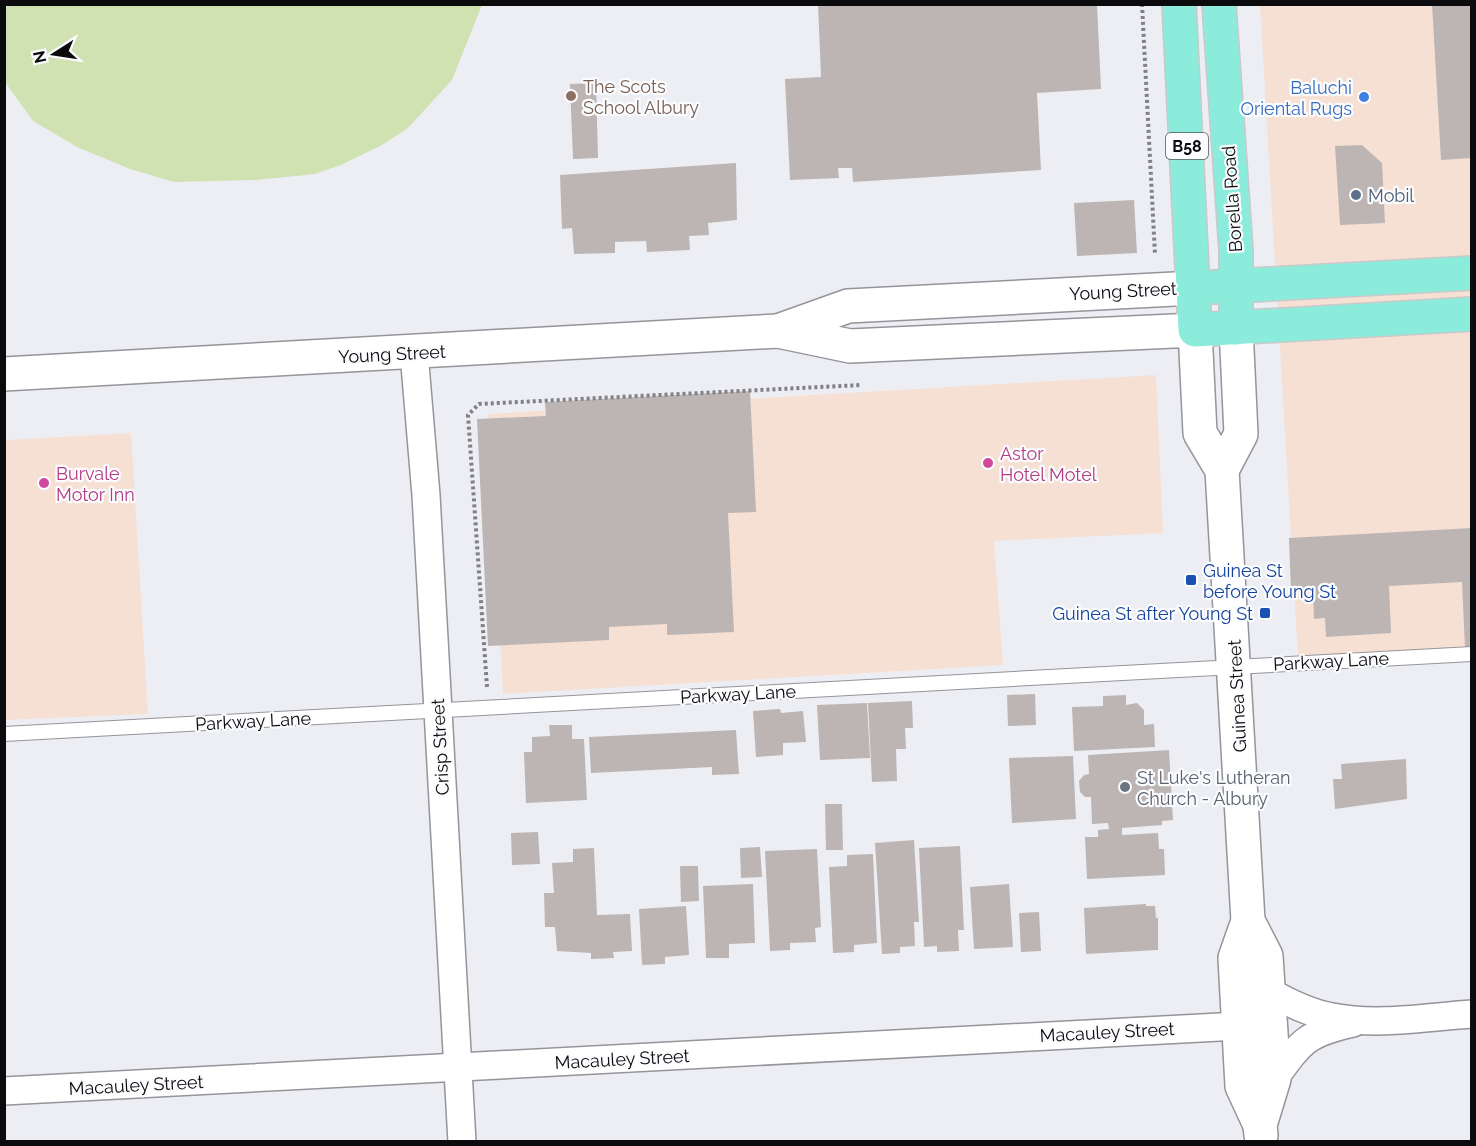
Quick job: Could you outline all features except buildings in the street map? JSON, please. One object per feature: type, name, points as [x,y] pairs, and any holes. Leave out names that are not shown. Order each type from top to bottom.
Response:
[{"type":"main road","name":"B58","points":[[1179,4],[1195,330]]},
{"type":"main road","name":"Borella Road","points":[[1219,4],[1236,251],[1236,286]]},
{"type":"main road","name":"Young Street","points":[[778,331],[848,306],[1472,273]]},
{"type":"main road","name":"B58","points":[[1236,286],[1236,328]]},
{"type":"main road","name":"Young Street","points":[[4,374],[778,331],[850,346],[1236,328],[1472,314]]},
{"type":"main road","points":[[1222,470],[1241,434],[1236,328]]},
{"type":"main road","name":"Guinea Street","points":[[1195,330],[1200,432],[1222,470],[1236,666],[1248,921],[1235,958],[1242,1086],[1261,1133]]},
{"type":"main road","name":"Guinea Street","points":[[1248,921],[1266,956],[1274,1079],[1261,1133]]},
{"type":"street","name":"Crisp Street","points":[[414,353],[426,495],[462,1142]]},
{"type":"street","points":[[1268,992],[1294,1006],[1333,1018],[1369,1020],[1472,1014]]},
{"type":"street","points":[[1274,1079],[1301,1041],[1336,1027],[1369,1020]]},
{"type":"street","name":"Macauley Street","points":[[4,1091],[1239,1026]]},
{"type":"lane","name":"Parkway Lane","points":[[4,734],[1472,654]]},
{"type":"path","points":[[1142,4],[1155,255]]},
{"type":"path","points":[[489,709],[468,415],[479,404],[861,385]]},
{"type":"shaded area","points":[[1260,5],[1471,5],[1471,649],[1298,657]]},
{"type":"shaded area","points":[[1156,375],[1163,533],[994,541],[1003,665],[503,694],[488,414]]},
{"type":"shaded area","points":[[131,433],[148,714],[5,720],[5,440]]},
{"type":"green space","points":[[4,5],[482,5],[452,80],[408,128],[382,145],[341,165],[315,174],[256,180],[174,182],[130,169],[77,147],[33,121],[5,82]]},
{"type":"place","name":"The Scots School Albury","points":[[571,96]]},
{"type":"place","name":"Baluchi Oriental Rugs","points":[[1364,97]]},
{"type":"place","name":"Mobil","points":[[1356,195]]},
{"type":"place","name":"Astor Hotel Motel","points":[[988,463]]},
{"type":"place","name":"Burvale Motor Inn","points":[[44,483]]},
{"type":"place","name":"Guinea St before Young St","points":[[1191,580]]},
{"type":"place","name":"Guinea St after Young St","points":[[1265,613]]},
{"type":"place","name":"St Luke's Lutheran Church - Albury","points":[[1125,787]]}]
